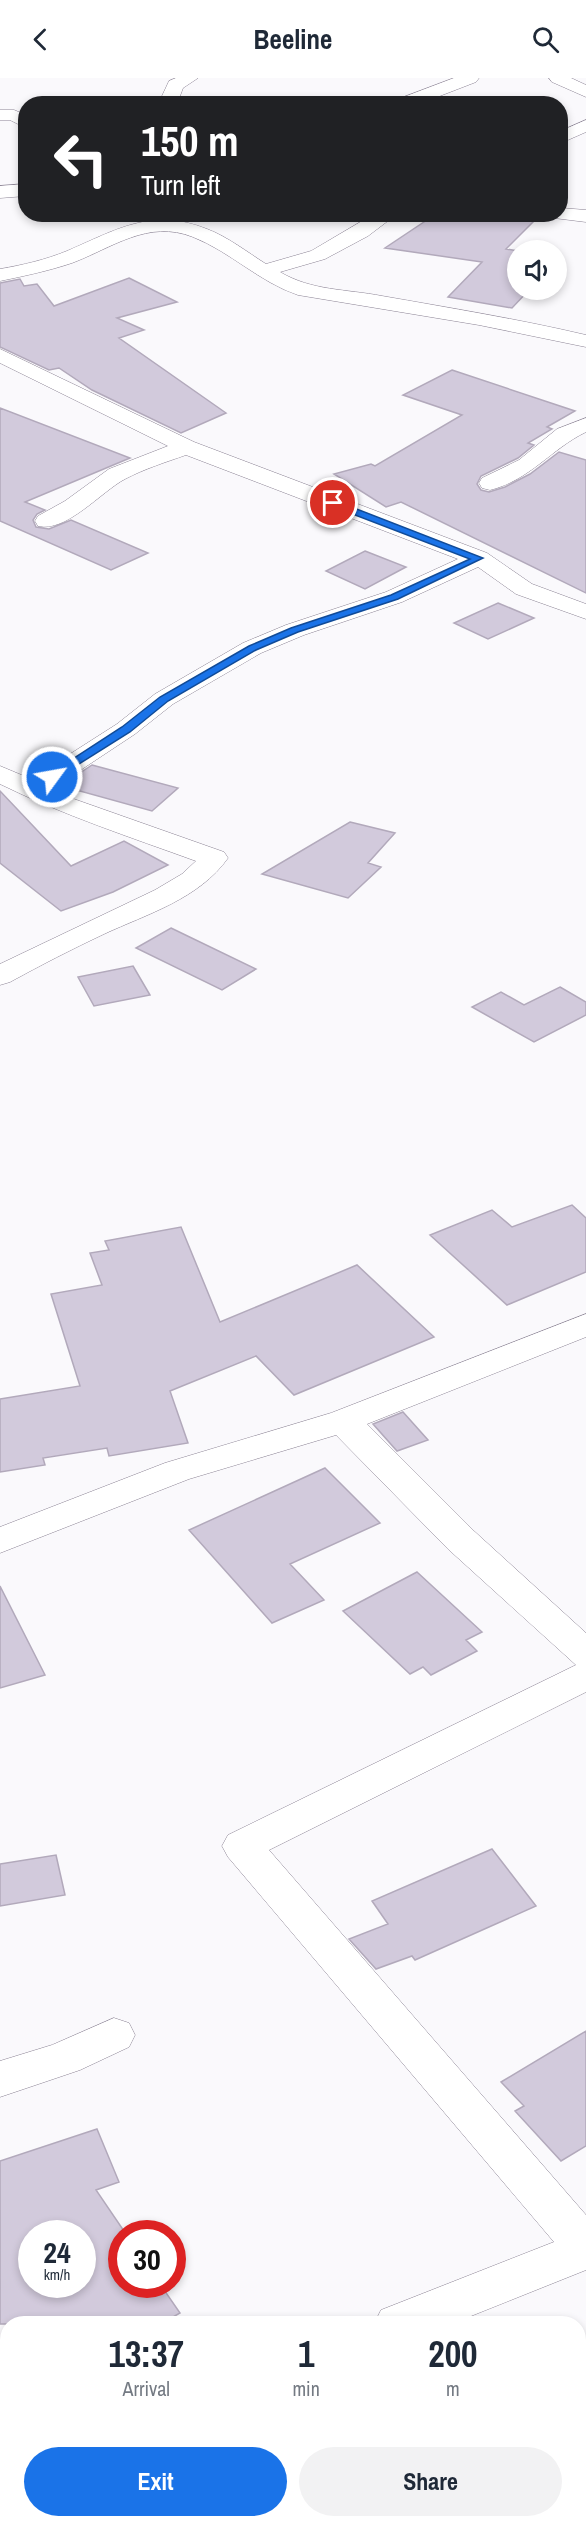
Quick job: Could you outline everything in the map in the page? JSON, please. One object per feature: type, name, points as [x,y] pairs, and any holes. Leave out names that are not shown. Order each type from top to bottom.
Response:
[{"type":"street","points":[[171,96],[175,85],[189,78]]},
{"type":"street","points":[[423,96],[470,78]]},
{"type":"street","points":[[558,78],[585,90]]},
{"type":"street","points":[[0,115],[14,115],[18,118]]},
{"type":"street","points":[[568,134],[586,125]]},
{"type":"street","points":[[0,192],[18,191]]},
{"type":"street","points":[[568,215],[586,216]]},
{"type":"street","points":[[263,271],[318,255],[374,222]]},
{"type":"street","points":[[0,274],[47,265],[76,254],[116,233],[166,224],[192,228],[207,235],[263,271],[297,289],[489,320],[586,341]]},
{"type":"street","points":[[0,355],[186,447],[478,558],[524,589],[586,612]]},
{"type":"street","points":[[6,382],[41,374]]},
{"type":"street","points":[[490,483],[527,465],[565,434],[586,424]]},
{"type":"street","points":[[46,520],[73,506],[117,474],[186,447]]},
{"type":"street","points":[[32,790],[126,729],[164,699],[252,648],[294,630],[394,597],[478,558]]},
{"type":"street","points":[[0,774],[62,804],[214,858],[200,875],[164,896],[0,976]]},
{"type":"street","points":[[0,1541],[177,1471],[343,1421],[586,1325]]},
{"type":"street","points":[[343,1421],[460,1540],[586,1655]]},
{"type":"street","points":[[417,2316],[586,2249],[242,1846],[586,1676]]},
{"type":"street","points":[[0,2079],[65,2058],[114,2035]]},
{"type":"building","points":[[424,222],[533,222],[515,240],[507,240],[507,300],[520,300],[512,308],[448,297],[482,262],[385,248]]},
{"type":"building","points":[[129,278],[177,302],[117,318],[144,330],[119,338],[226,413],[181,433],[92,390],[59,368],[49,370],[0,347],[0,283],[20,279],[24,286],[37,284],[54,306]]},
{"type":"building","points":[[452,370],[575,411],[547,427],[552,429],[528,443],[534,445],[518,458],[481,476],[477,484],[481,490],[489,492],[505,487],[530,474],[559,452],[586,460],[586,593],[401,502],[386,507],[334,474],[371,464],[375,466],[462,415],[403,395]]},
{"type":"building","points":[[0,408],[130,458],[25,502],[45,510],[37,514],[33,520],[36,527],[49,529],[71,520],[148,553],[111,570],[0,521]]},
{"type":"building","points":[[365,551],[406,567],[365,589],[326,571]]},
{"type":"building","points":[[498,603],[534,618],[488,639],[454,623]]},
{"type":"building","points":[[92,765],[178,788],[152,811],[69,788],[71,779]]},
{"type":"building","points":[[0,791],[71,866],[124,841],[168,865],[113,892],[61,911],[0,863]]},
{"type":"building","points":[[350,822],[395,833],[368,863],[381,867],[348,898],[262,874]]},
{"type":"building","points":[[171,928],[256,969],[222,990],[136,948]]},
{"type":"building","points":[[133,966],[150,995],[94,1006],[78,977]]},
{"type":"building","points":[[560,987],[586,1002],[586,1015],[534,1042],[472,1007],[501,992],[524,1005]]},
{"type":"building","points":[[572,1205],[586,1218],[586,1272],[507,1305],[430,1235],[492,1210],[512,1227]]},
{"type":"building","points":[[181,1227],[220,1322],[357,1265],[434,1337],[294,1395],[256,1356],[170,1391],[188,1443],[109,1456],[107,1448],[43,1458],[45,1465],[0,1472],[0,1399],[80,1386],[51,1294],[102,1285],[90,1253],[109,1250],[105,1241]]},
{"type":"building","points":[[403,1412],[428,1440],[397,1451],[373,1424]]},
{"type":"building","points":[[325,1468],[380,1523],[290,1564],[324,1600],[272,1623],[189,1530]]},
{"type":"building","points":[[417,1572],[482,1632],[466,1640],[477,1651],[431,1675],[423,1667],[410,1674],[343,1611]]},
{"type":"building","points":[[0,1586],[45,1675],[0,1688]]},
{"type":"building","points":[[492,1849],[536,1906],[415,1960],[412,1956],[376,1969],[349,1939],[388,1924],[372,1901]]},
{"type":"building","points":[[56,1855],[65,1895],[0,1906],[0,1864]]},
{"type":"building","points":[[586,2031],[586,2146],[561,2161],[515,2111],[524,2106],[501,2082]]},
{"type":"building","points":[[97,2129],[119,2182],[96,2190],[116,2220],[108,2220],[108,2298],[170,2298],[180,2313],[175,2316],[0,2316],[0,2161]]},
{"type":"route","points":[[52,777],[126,729],[164,699],[252,648],[294,630],[394,597],[478,558],[333,503]]}]
